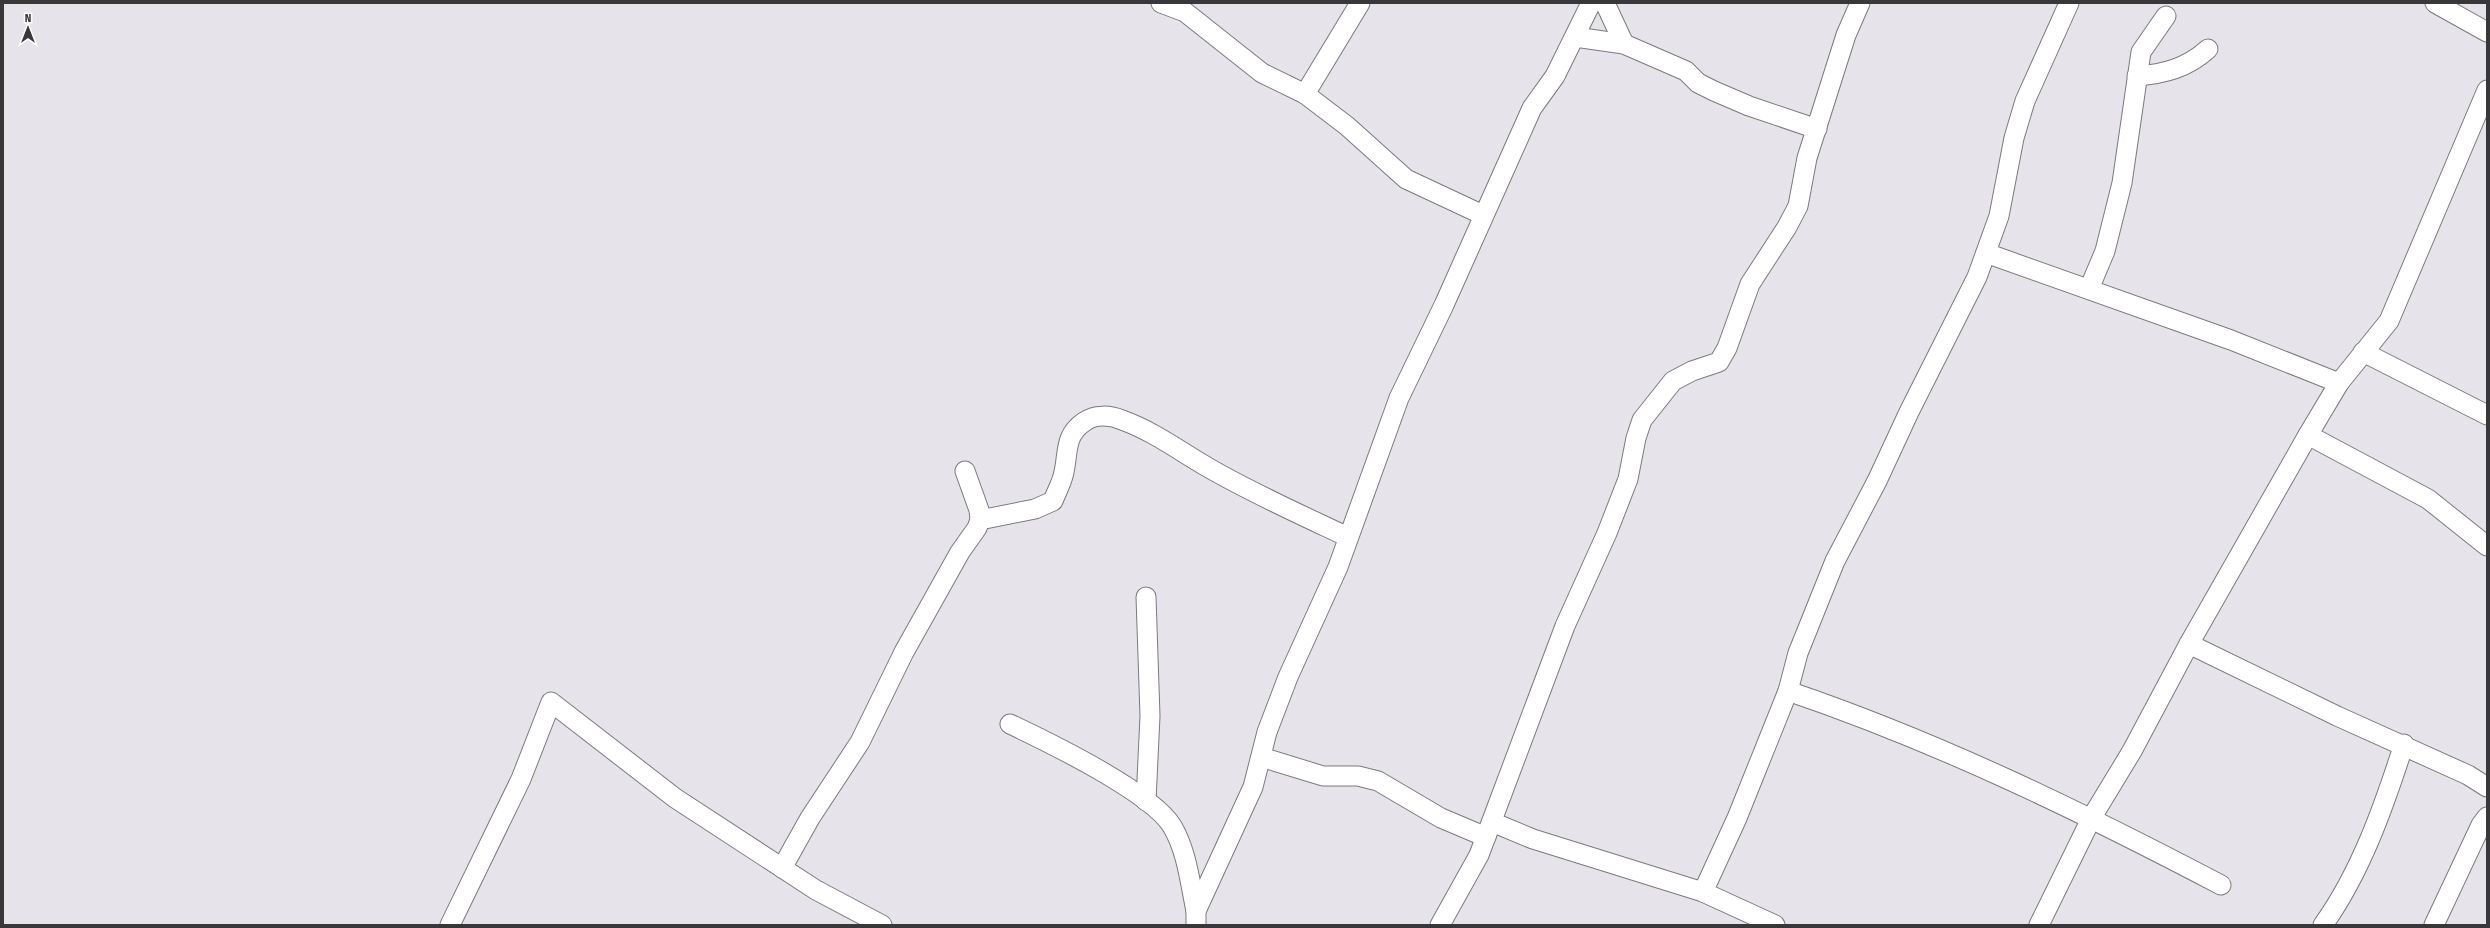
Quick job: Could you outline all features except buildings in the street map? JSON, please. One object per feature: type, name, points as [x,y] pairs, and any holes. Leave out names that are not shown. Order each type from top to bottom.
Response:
[{"type":"street","points":[[1161,3],[1185,12],[1262,73],[1305,94],[1347,126],[1406,179],[1483,215]]},
{"type":"street","points":[[1305,94],[1360,3]]},
{"type":"street","points":[[1196,918],[1253,787],[1267,732],[1288,677],[1338,567],[1399,398],[1444,305],[1532,108],[1555,76],[1591,3]]},
{"type":"street","points":[[1605,3],[1624,44]]},
{"type":"street","points":[[1440,925],[1479,855],[1565,626],[1607,533],[1628,479],[1636,438],[1642,420],[1673,381],[1692,371],[1719,362],[1727,348],[1750,284],[1798,206],[1807,158],[1846,35],[1860,3]]},
{"type":"street","points":[[1703,892],[1737,818],[1788,691],[1798,653],[1835,561],[1877,481],[1986,253],[1999,216],[2014,138],[2026,101],[2069,3]]},
{"type":"street","points":[[2435,3],[2487,32]]},
{"type":"street","points":[[2089,289],[2105,251],[2122,183],[2141,52],[2166,16]]},
{"type":"street","points":[[1575,37],[1624,44],[1686,71],[1698,83],[1748,106],[1817,129]]},
{"type":"street","points":[[2137,76],[2162,74],[2195,61],[2208,49]]},
{"type":"street","points":[[2039,925],[2092,817],[2132,751],[2189,644],[2308,435],[2339,383],[2389,321],[2487,90]]},
{"type":"street","points":[[1986,253],[2231,340],[2339,383]]},
{"type":"street","points":[[2363,352],[2487,415]]},
{"type":"street","points":[[980,520],[1035,509],[1053,501],[1063,475],[1067,443],[1073,431],[1084,421],[1095,417],[1110,416],[1122,420],[1187,453],[1243,487],[1348,537]]},
{"type":"street","points":[[2308,435],[2428,499],[2487,546]]},
{"type":"street","points":[[782,868],[810,818],[860,742],[904,652],[980,520],[973,491],[965,471]]},
{"type":"street","points":[[1146,597],[1150,716],[1146,801]]},
{"type":"street","points":[[2189,644],[2337,716],[2404,744],[2468,775],[2487,788]]},
{"type":"street","points":[[1788,691],[1848,711],[1940,748],[2092,817],[2221,885]]},
{"type":"street","points":[[450,925],[521,779],[551,702],[675,798],[816,890],[882,925]]},
{"type":"street","points":[[1010,724],[1049,743],[1146,801],[1171,825],[1180,840],[1196,918]]},
{"type":"street","points":[[2323,925],[2340,901],[2386,801],[2404,744]]},
{"type":"street","points":[[1261,757],[1323,776],[1358,776],[1378,781],[1441,818],[1533,839],[1703,892],[1775,925]]},
{"type":"street","points":[[2434,925],[2481,825],[2487,817]]}]
